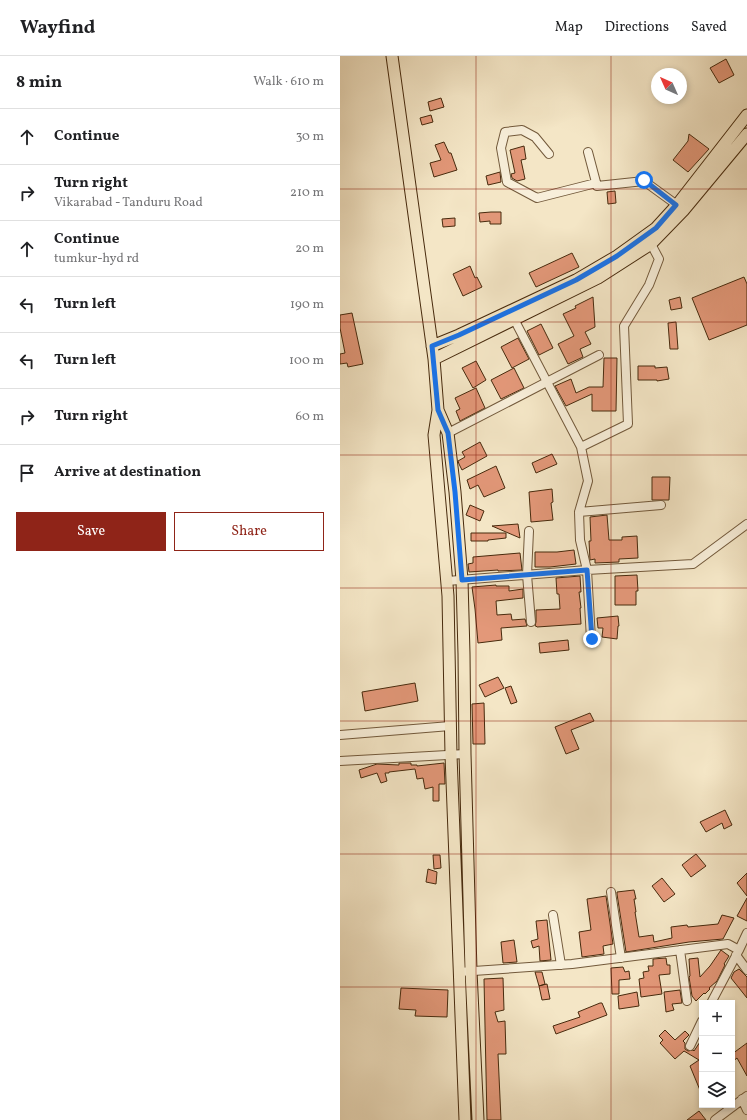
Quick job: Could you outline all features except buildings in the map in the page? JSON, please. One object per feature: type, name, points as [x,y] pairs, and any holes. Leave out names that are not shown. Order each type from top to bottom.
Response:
[{"type":"main road","points":[[392,56],[434,359],[438,410],[434,435],[448,596],[450,726],[465,1120]]},
{"type":"main road","points":[[434,359],[598,278],[651,244],[683,211],[745,129],[747,115]]},
{"type":"main road","points":[[432,346],[459,335],[576,280],[617,256],[656,228],[745,129]]},
{"type":"main road","points":[[438,410],[448,433],[455,492],[462,580],[471,971],[478,1120]]},
{"type":"street","points":[[549,154],[535,137],[522,130],[506,132],[501,148],[507,182],[537,198],[596,183]]},
{"type":"street","points":[[588,152],[597,186],[644,180],[676,205]]},
{"type":"street","points":[[581,446],[628,424],[624,326],[649,285],[659,260],[651,244]]},
{"type":"street","points":[[514,319],[581,446],[588,481],[579,512],[580,540],[587,570],[592,639]]},
{"type":"street","points":[[448,433],[599,355]]},
{"type":"street","points":[[579,512],[661,505]]},
{"type":"street","points":[[447,581],[587,570],[693,564],[747,524]]},
{"type":"street","points":[[529,531],[527,575],[531,622]]},
{"type":"street","points":[[340,735],[450,726]]},
{"type":"street","points":[[340,761],[465,754]]},
{"type":"street","points":[[611,892],[621,958]]},
{"type":"street","points":[[553,915],[561,965]]},
{"type":"street","points":[[713,1000],[747,933]]},
{"type":"street","points":[[459,972],[561,965],[728,944],[737,953],[747,970]]},
{"type":"street","points":[[680,950],[687,1001]]},
{"type":"street","points":[[690,1046],[699,1027]]},
{"type":"street","points":[[715,1120],[745,1097],[747,1110]]},
{"type":"route","points":[[592,639],[587,570],[462,580],[455,492],[448,433],[438,410],[432,346],[459,335],[576,280],[617,256],[656,228],[676,205],[644,180]]}]
